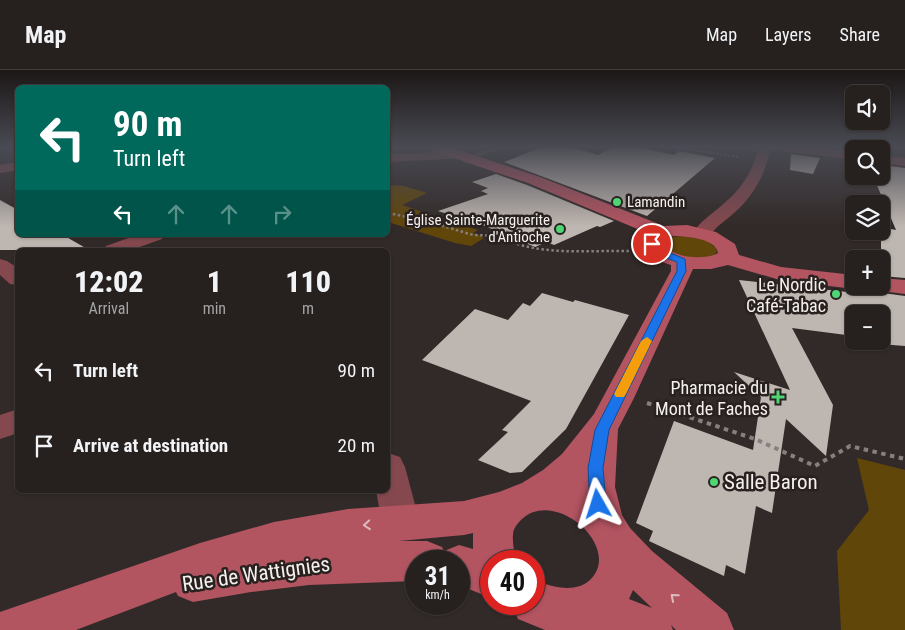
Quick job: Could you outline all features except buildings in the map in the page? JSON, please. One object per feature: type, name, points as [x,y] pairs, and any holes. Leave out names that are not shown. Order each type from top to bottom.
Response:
[{"type":"street","points":[[514,173],[662,232]]},
{"type":"street","points":[[702,233],[705,228],[751,186],[758,173]]},
{"type":"street","points":[[727,258],[730,253],[726,245],[702,233],[677,230],[662,232],[651,239],[653,247],[664,255],[682,261],[709,263],[727,258],[780,273],[845,281]]},
{"type":"street","points":[[119,248],[149,237]]},
{"type":"street","points":[[493,550],[492,530],[501,513],[521,500],[549,488],[565,475],[602,430],[682,271],[682,261]]},
{"type":"street","points":[[0,265],[15,277]]},
{"type":"street","points":[[0,291],[15,285]]},
{"type":"street","points":[[890,286],[905,287]]},
{"type":"street","points":[[0,428],[15,421]]},
{"type":"street","points":[[550,607],[590,606],[609,593],[614,584],[620,563],[610,531],[598,504],[596,480],[602,430]]},
{"type":"street","points":[[390,475],[401,522]]},
{"type":"street","points":[[521,500],[556,494],[587,506],[638,565],[710,630]]},
{"type":"street","name":"Rue de Wattignies","points":[[13,630],[200,563],[274,542],[348,527],[464,518],[521,500]]},
{"type":"street","name":"Rue de Wattignies","points":[[86,605],[209,577],[254,570],[314,564],[405,562]]},
{"type":"street","points":[[550,607],[603,614],[649,630]]},
{"type":"path","points":[[390,213],[432,222],[471,236],[499,236],[508,231]]},
{"type":"path","points":[[499,236],[513,244],[534,250],[634,251]]},
{"type":"path","points":[[620,395],[683,413],[755,439],[815,466],[850,446],[905,460]]},
{"type":"shaded area","points":[[390,185],[404,186],[427,193],[402,205],[478,230],[473,233],[484,238],[471,246],[455,243],[390,223]]},
{"type":"shaded area","points":[[684,236],[706,240],[716,248],[717,252],[705,257],[688,258],[672,252],[664,242],[669,237]]},
{"type":"shaded area","points":[[857,458],[905,470],[905,630],[841,630],[837,551],[869,510]]},
{"type":"slow traffic","points":[[620,394],[647,341]]},
{"type":"place","name":"Lamandin","points":[[617,202]]},
{"type":"place","name":"Église Sainte-Marguerite d'Antioche","points":[[560,229]]},
{"type":"place","name":"Le Nordic Café-Tabac","points":[[836,294]]},
{"type":"place","name":"Pharmacie du Mont de Faches","points":[[778,397]]},
{"type":"place","name":"Salle Baron","points":[[714,482]]},
{"type":"route","points":[[598,504],[596,468],[602,430],[682,271],[682,261],[660,252],[652,244]]}]
